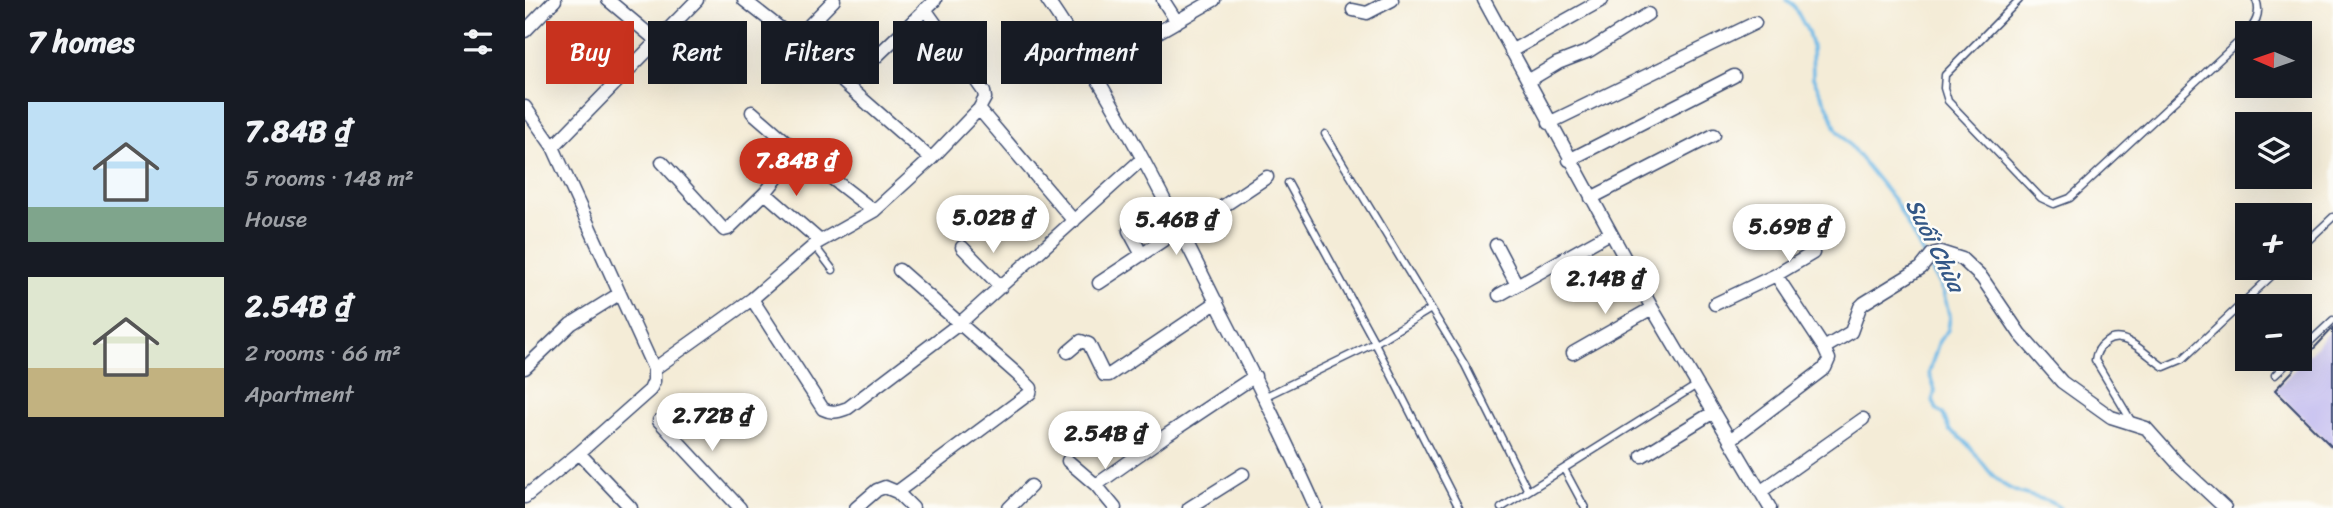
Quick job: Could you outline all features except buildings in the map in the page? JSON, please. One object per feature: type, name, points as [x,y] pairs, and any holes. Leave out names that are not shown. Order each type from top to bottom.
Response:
[{"type":"street","points":[[525,31],[555,0]]},
{"type":"street","points":[[608,0],[648,33]]},
{"type":"street","points":[[677,21],[697,0]]},
{"type":"street","points":[[744,0],[771,21]]},
{"type":"street","points":[[814,21],[834,0]]},
{"type":"street","points":[[1047,0],[1060,21]]},
{"type":"street","points":[[1163,0],[1177,22]]},
{"type":"street","points":[[1162,30],[1214,0]]},
{"type":"street","points":[[1353,10],[1367,13],[1392,0]]},
{"type":"street","points":[[1485,0],[1569,160],[1652,308],[1770,508]]},
{"type":"street","points":[[1511,51],[1602,0]]},
{"type":"street","points":[[654,369],[752,299],[817,243],[874,211],[931,159],[979,109],[985,98],[984,92],[930,5],[847,85],[931,159]]},
{"type":"street","points":[[1528,81],[1558,63],[1589,51],[1648,14]]},
{"type":"street","points":[[1549,123],[1755,23]]},
{"type":"street","points":[[553,147],[648,50]]},
{"type":"street","points":[[1569,160],[1734,76]]},
{"type":"street","points":[[1100,84],[1143,159],[1266,396],[1316,508]]},
{"type":"street","points":[[525,107],[553,147],[654,369],[654,381],[650,390],[525,497]]},
{"type":"street","points":[[979,109],[1074,221]]},
{"type":"street","points":[[752,112],[874,211]]},
{"type":"street","points":[[1591,198],[1714,135]]},
{"type":"street","points":[[662,162],[724,230],[765,193],[798,152]]},
{"type":"street","points":[[752,299],[824,409],[830,413],[848,408],[960,323],[1143,159]]},
{"type":"street","points":[[1098,283],[1267,177]]},
{"type":"street","points":[[765,193],[817,243]]},
{"type":"street","points":[[1129,231],[1142,255]]},
{"type":"street","points":[[1499,295],[1610,233]]},
{"type":"street","points":[[1496,245],[1517,285]]},
{"type":"street","points":[[962,247],[1001,287]]},
{"type":"street","points":[[1824,348],[1851,332],[1864,303],[1920,268],[1932,254],[1940,252],[1962,259],[1982,278],[2020,334],[2063,382],[2111,418],[2146,428],[2180,466],[2225,508]]},
{"type":"street","points":[[1715,304],[1776,275],[1813,253]]},
{"type":"street","points":[[897,492],[1030,393],[1031,387],[899,270]]},
{"type":"street","points":[[1730,440],[1825,368],[1829,359],[1776,275]]},
{"type":"street","points":[[525,368],[572,324],[619,294]]},
{"type":"street","points":[[1068,352],[1081,341],[1089,344],[1104,375],[1109,375],[1217,302]]},
{"type":"street","points":[[1573,353],[1652,308]]},
{"type":"street","points":[[1096,485],[1255,376]]},
{"type":"street","points":[[1643,456],[1713,413]]},
{"type":"street","points":[[1760,492],[1863,419]]},
{"type":"street","points":[[659,421],[740,508]]},
{"type":"street","points":[[579,453],[631,508]]},
{"type":"street","points":[[1068,461],[1096,485],[1115,508]]},
{"type":"street","points":[[1189,508],[1243,474]]},
{"type":"street","points":[[1009,508],[1031,486]]},
{"type":"street","points":[[856,508],[877,490],[885,487],[897,492],[913,508]]},
{"type":"lane","points":[[2019,0],[1945,75],[1944,88],[1948,100],[2041,198],[2054,204],[2070,198],[2246,35],[2256,23],[2256,0]]},
{"type":"lane","points":[[1325,134],[1465,365],[1528,491]]},
{"type":"lane","points":[[1288,183],[1375,343],[1459,508]]},
{"type":"lane","points":[[2312,237],[2333,218]]},
{"type":"lane","points":[[817,243],[833,270]]},
{"type":"lane","points":[[2133,424],[2095,360],[2097,351],[2109,339],[2120,337],[2164,367],[2172,365],[2183,359],[2267,280]]},
{"type":"lane","points":[[1266,396],[1375,343],[1431,309]]},
{"type":"lane","points":[[2312,340],[2333,320]]},
{"type":"lane","points":[[2276,375],[2280,371]]},
{"type":"lane","points":[[1501,508],[1697,385]]},
{"type":"lane","points":[[1563,469],[1585,508]]},
{"type":"waterway","name":"Suối Chùa","points":[[1786,0],[1793,4],[1808,32],[1812,47],[1813,78],[1836,128],[1895,201],[1943,292],[1950,317],[1948,330],[1939,341],[1929,373],[1935,390],[1933,400],[1937,410],[1943,414],[1950,431],[1966,443],[2000,482],[2015,491],[2048,501],[2060,508]]}]
